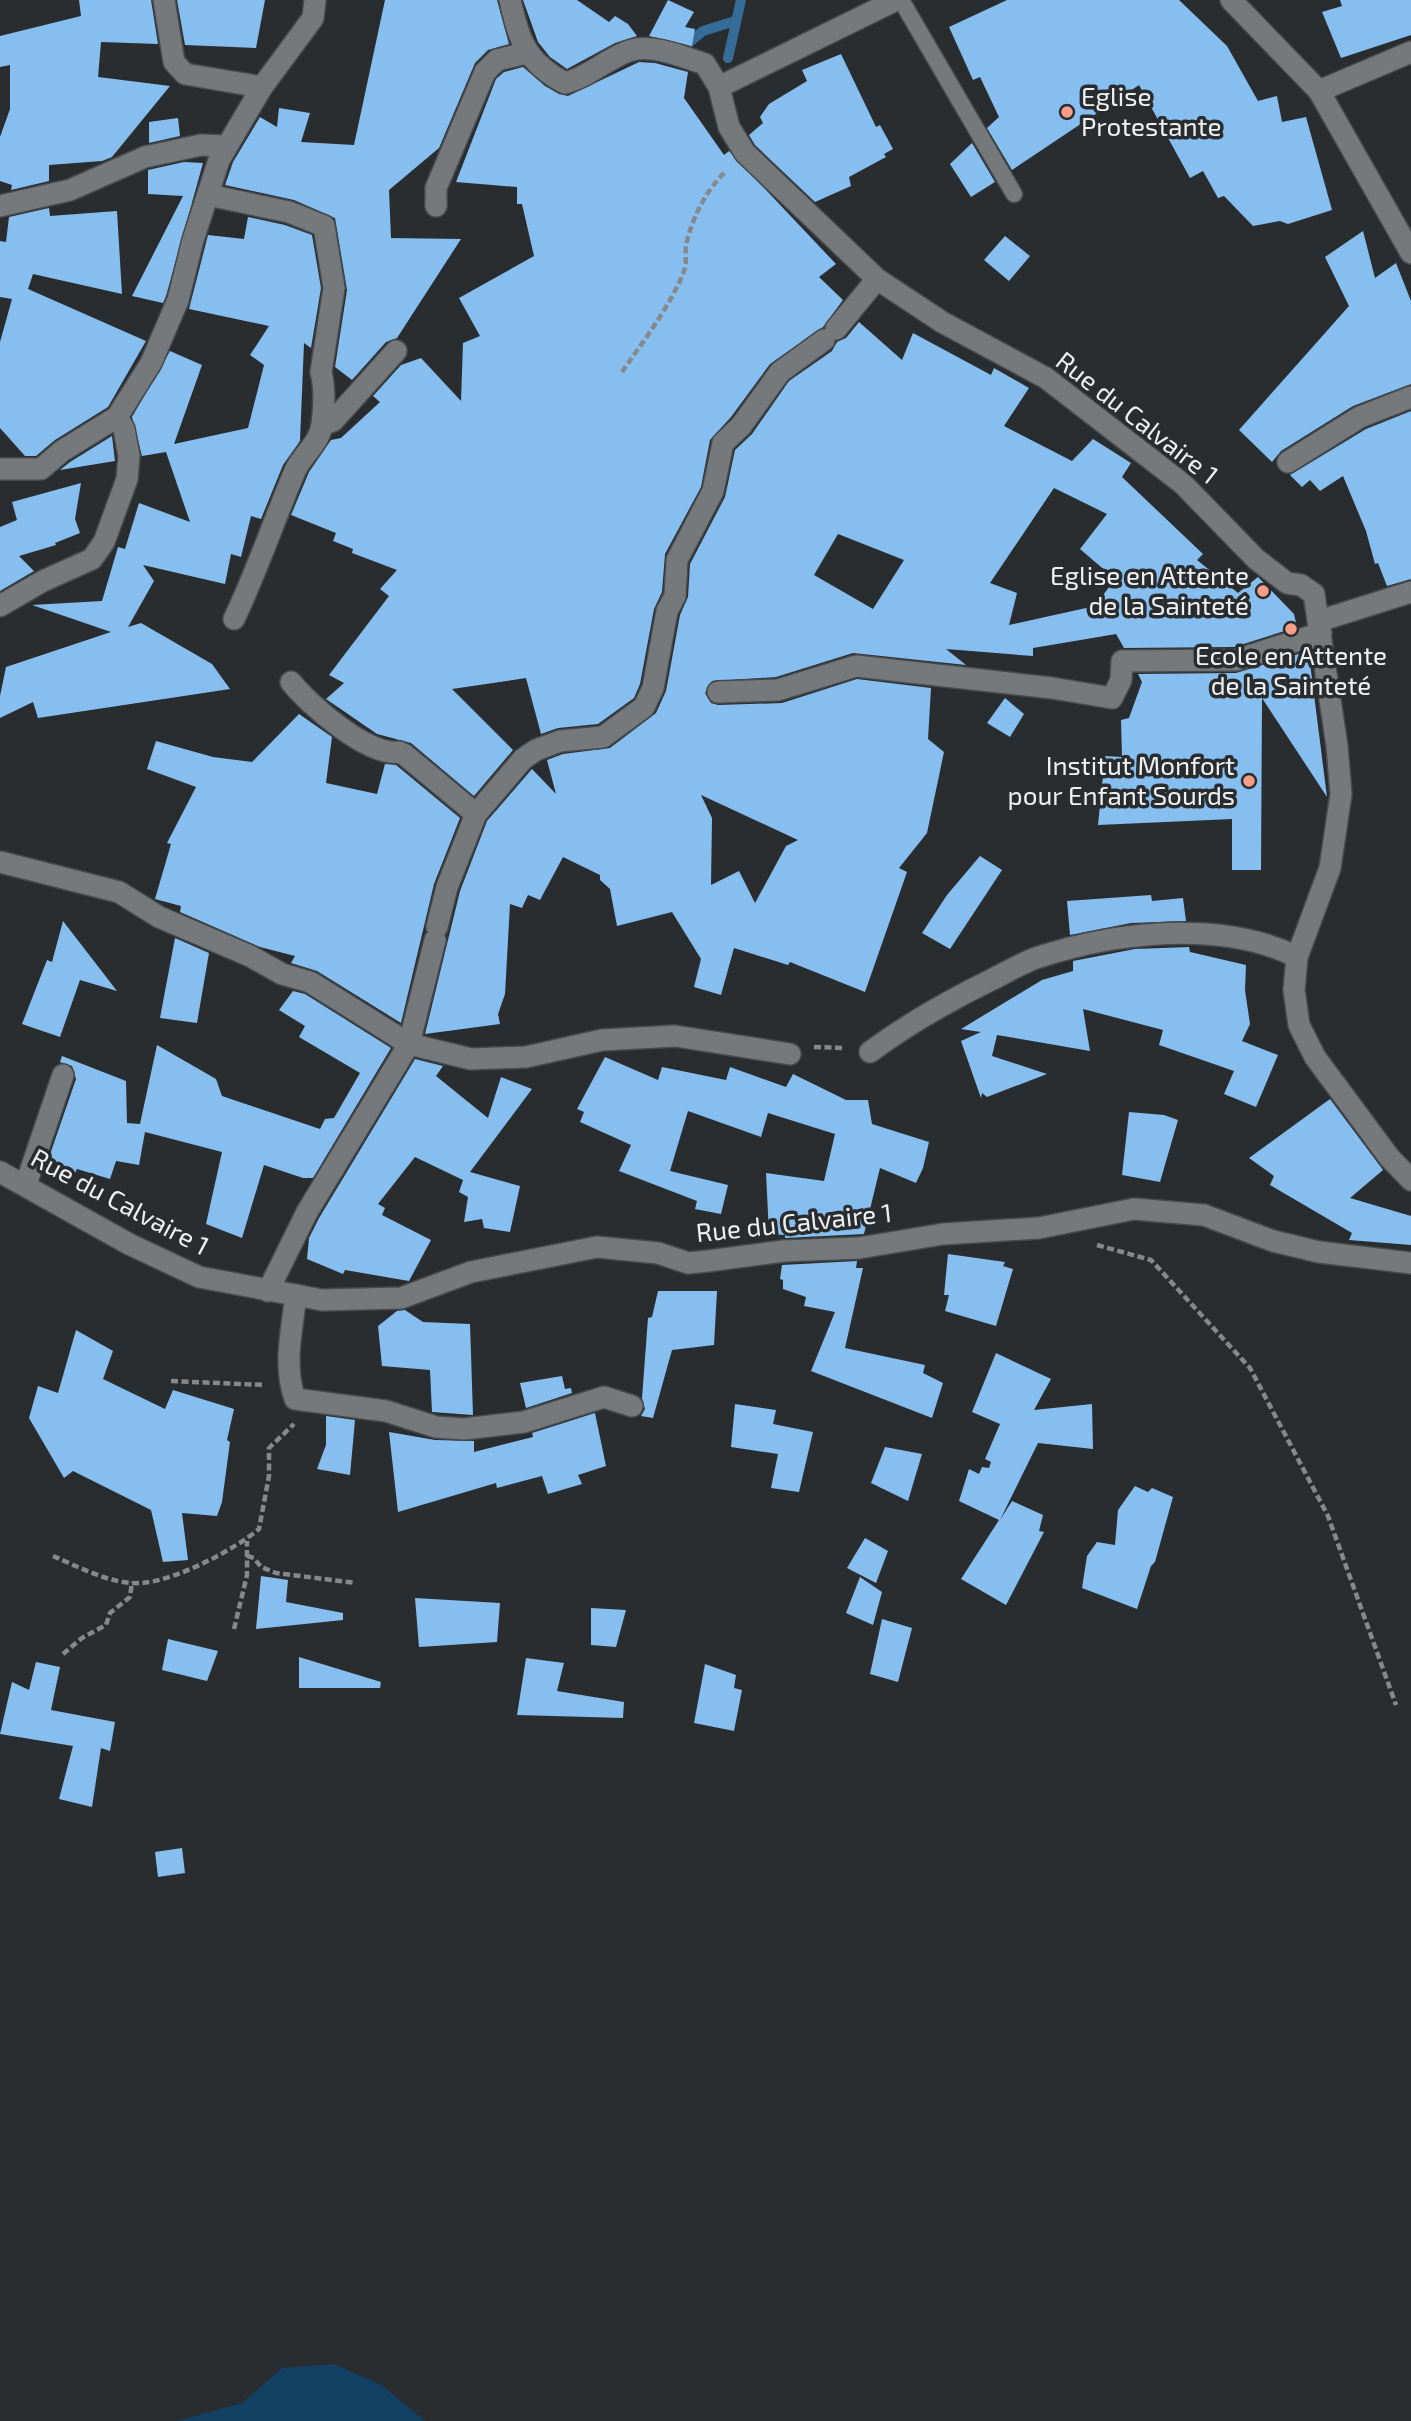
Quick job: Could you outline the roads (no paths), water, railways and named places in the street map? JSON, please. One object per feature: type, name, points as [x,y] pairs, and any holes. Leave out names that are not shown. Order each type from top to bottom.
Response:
[{"type":"street","points":[[164,0],[174,62],[185,74],[262,87]]},
{"type":"street","points":[[0,469],[41,469],[62,451],[117,417],[151,363],[178,300],[208,195],[226,146],[262,87],[313,18],[315,0]]},
{"type":"street","points":[[510,0],[517,33],[526,52],[546,73],[565,83],[579,80],[630,50],[647,49],[705,64],[719,87],[898,0]]},
{"type":"street","points":[[1231,0],[1319,91],[1411,253]]},
{"type":"street","points":[[436,206],[436,188],[485,72],[497,60],[526,52]]},
{"type":"street","points":[[1319,91],[1411,52]]},
{"type":"street","name":"Rue du Calvaire 1","points":[[719,87],[729,127],[745,153],[877,279],[942,322],[1046,377],[1184,484],[1256,559],[1287,583],[1301,585],[1314,594],[1341,794],[1330,868],[1297,957],[1294,990],[1299,1025],[1315,1057],[1389,1157],[1411,1180]]},
{"type":"street","points":[[0,206],[70,190],[145,157],[201,145],[226,146]]},
{"type":"street","points":[[208,195],[279,209],[324,226],[334,288],[321,372],[324,385],[322,425],[308,456],[297,467],[276,524],[234,619]]},
{"type":"street","points":[[268,1292],[307,1212],[409,1044],[447,887],[476,814],[523,759],[536,750],[560,741],[603,737],[643,707],[653,688],[667,611],[676,596],[677,560],[713,491],[723,443],[741,426],[779,372],[830,335],[877,279]]},
{"type":"street","points":[[322,425],[333,421],[396,351]]},
{"type":"street","points":[[1288,462],[1360,417],[1411,397]]},
{"type":"street","points":[[0,606],[43,581],[92,559],[104,542],[127,479],[129,456],[124,429],[117,417]]},
{"type":"street","points":[[718,692],[778,690],[856,666],[949,679],[1052,688],[1112,698],[1121,680],[1122,661],[1236,660],[1411,592]]},
{"type":"street","points":[[291,682],[306,700],[348,731],[389,754],[400,752],[476,814]]},
{"type":"street","points":[[0,862],[119,892],[159,918],[250,956],[282,974],[310,982],[409,1044],[471,1059],[526,1057],[602,1040],[676,1036],[790,1054]]},
{"type":"street","points":[[870,1052],[948,1001],[1035,958],[1101,942],[1175,934],[1236,937],[1273,945],[1297,957]]},
{"type":"street","points":[[26,1184],[63,1075]]},
{"type":"street","name":"Rue du Calvaire 1","points":[[0,1171],[129,1244],[199,1277],[321,1300],[401,1298],[471,1272],[597,1247],[658,1253],[688,1263],[708,1262],[784,1251],[859,1248],[943,1234],[1039,1228],[1134,1209],[1204,1215],[1273,1241],[1319,1252],[1411,1263]]},
{"type":"street","points":[[296,1295],[289,1343],[297,1393],[386,1411],[436,1427],[464,1429],[524,1422],[604,1397],[632,1406]]},
{"type":"lane","points":[[898,0],[1014,194]]},
{"type":"waterway","points":[[728,58],[741,0]]},
{"type":"waterway","points":[[690,42],[703,31],[735,21]]},
{"type":"place","name":"Eglise Protestante","points":[[1067,112]]},
{"type":"place","name":"Eglise en Attente de la Sainteté","points":[[1263,591]]},
{"type":"place","name":"Ecole en Attente de la Sainteté","points":[[1291,629]]},
{"type":"place","name":"Institut Monfort pour Enfant Sourds","points":[[1249,781]]}]
